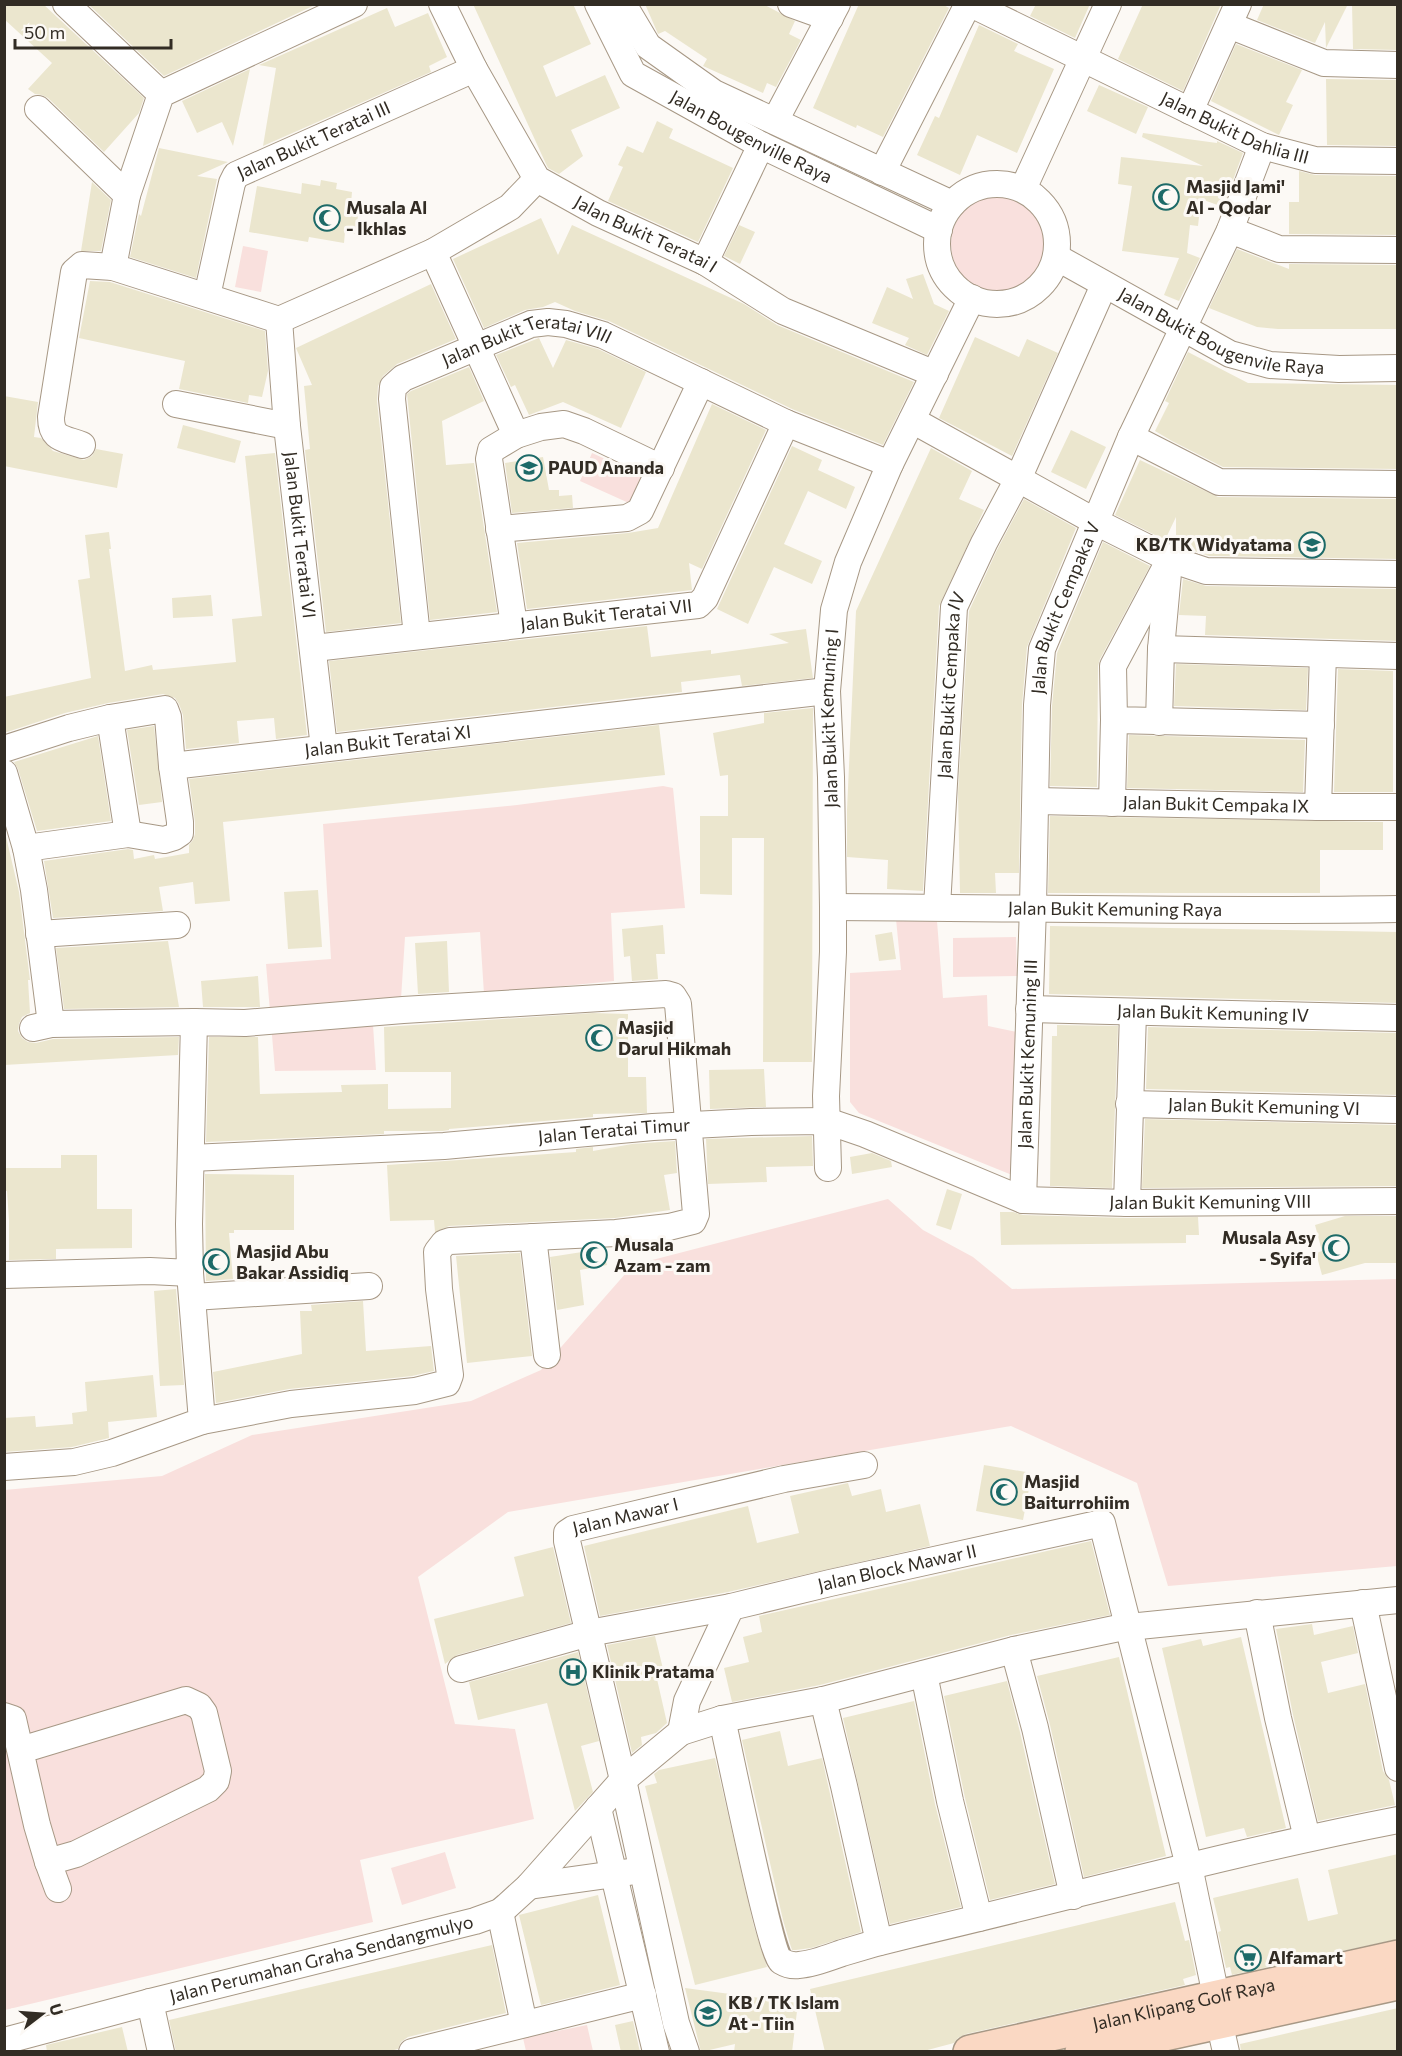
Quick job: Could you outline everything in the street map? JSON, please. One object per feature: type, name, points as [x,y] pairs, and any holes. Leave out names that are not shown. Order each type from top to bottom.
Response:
[{"type":"main road","name":"Jalan Klipang Golf Raya","points":[[1221,2023],[1398,1957]]},
{"type":"main road","name":"Jalan Klipang Golf Raya","points":[[970,2052],[1096,2040],[1221,2023],[1398,1983]]},
{"type":"street","points":[[66,4],[161,94]]},
{"type":"street","points":[[82,444],[56,435],[51,430],[51,417],[74,272],[82,265],[113,267],[279,320],[433,252],[510,207],[537,178],[474,69],[442,4]]},
{"type":"street","points":[[598,4],[633,74]]},
{"type":"street","name":"Jalan Bougenville Raya","points":[[623,4],[648,46],[714,93],[952,204]]},
{"type":"street","points":[[775,121],[833,11],[791,4]]},
{"type":"street","points":[[882,172],[970,4]]},
{"type":"street","name":"Jalan Bukit Dahlia III","points":[[970,4],[1262,146],[1315,160],[1398,160]]},
{"type":"street","points":[[1023,189],[1108,4]]},
{"type":"street","points":[[113,267],[127,195],[161,94],[343,7]]},
{"type":"street","points":[[1190,111],[1234,15],[1324,63],[1398,65]]},
{"type":"street","points":[[633,74],[648,46]]},
{"type":"street","name":"Jalan Bukit Teratai III","points":[[207,296],[232,183],[236,175],[474,69]]},
{"type":"street","name":"Jalan Bougenville Raya","points":[[633,74],[761,145],[939,230]]},
{"type":"street","points":[[38,109],[127,195]]},
{"type":"street","points":[[705,262],[761,145]]},
{"type":"street","name":"Jalan Bukit Cempaka V","points":[[1033,907],[1037,705],[1042,649],[1131,437],[1230,230],[1262,146]]},
{"type":"street","name":"Jalan Bukit Teratai I","points":[[537,178],[598,213],[705,262],[783,311],[935,374]]},
{"type":"street","points":[[1004,184],[1023,189],[1034,196],[1051,217],[1057,243],[1052,269],[1044,281],[1024,298],[998,303],[972,298],[951,281],[939,257],[938,244],[939,230],[952,204],[971,189],[984,185],[1004,184]]},
{"type":"street","points":[[1230,230],[1279,249],[1398,250]]},
{"type":"street","points":[[433,252],[516,435]]},
{"type":"street","name":"Jalan Bukit Bougenvile Raya","points":[[1056,257],[1183,330],[1230,354],[1270,365],[1339,369],[1398,368]]},
{"type":"street","name":"Jalan Bukit Cempaka IV","points":[[938,907],[954,607],[984,543],[1018,480],[1104,285]]},
{"type":"street","name":"Jalan Bukit Kemuning I","points":[[828,1168],[827,1121],[833,907],[827,691],[831,633],[838,590],[890,464],[972,298]]},
{"type":"street","name":"Jalan Bukit Teratai VI","points":[[279,320],[287,426],[324,748]]},
{"type":"street","name":"Jalan Bukit Teratai VIII","points":[[417,636],[392,399],[393,387],[404,378],[531,324],[548,322],[566,324],[603,335],[786,423],[890,464]]},
{"type":"street","points":[[499,529],[627,518],[636,515],[640,512],[701,382]]},
{"type":"street","points":[[176,404],[287,426]]},
{"type":"street","points":[[912,420],[1096,522],[1170,558],[1206,571],[1398,574]]},
{"type":"street","name":"Jalan Bukit Teratai VII","points":[[314,648],[692,607],[703,602],[786,423]]},
{"type":"street","points":[[514,625],[489,459],[491,450],[516,435],[541,427],[564,424],[584,431],[661,468]]},
{"type":"street","points":[[1131,437],[1220,482],[1398,484]]},
{"type":"street","points":[[1159,722],[1161,649],[1170,558]]},
{"type":"street","points":[[1112,803],[1113,666],[1170,558]]},
{"type":"street","points":[[1161,649],[1398,656]]},
{"type":"street","points":[[1318,807],[1323,654]]},
{"type":"street","name":"Jalan Bukit Teratai XI","points":[[172,766],[827,691]]},
{"type":"street","points":[[4,749],[69,728],[110,718],[165,709],[168,717],[180,833],[164,840],[128,834],[18,839]]},
{"type":"street","points":[[110,718],[128,834]]},
{"type":"street","points":[[1114,720],[1321,725]]},
{"type":"street","points":[[4,773],[39,934],[42,1026],[245,1023],[403,1010],[670,994],[674,996],[678,1004],[696,1214],[693,1221],[648,1230],[450,1241],[440,1247],[437,1252],[439,1289],[450,1375],[444,1385],[415,1391],[291,1404],[202,1421],[112,1453],[83,1460],[4,1467]]},
{"type":"street","name":"Jalan Bukit Cempaka IX","points":[[1036,801],[1398,807]]},
{"type":"street","name":"Jalan Bukit Kemuning Raya","points":[[833,907],[1033,907],[1132,910],[1398,909]]},
{"type":"street","name":"Jalan Bukit Kemuning III","points":[[1023,1200],[1033,907]]},
{"type":"street","points":[[39,934],[177,926]]},
{"type":"street","name":"Jalan Bukit Kemuning IV","points":[[1029,1009],[1398,1018]]},
{"type":"street","points":[[1127,1203],[1134,1013]]},
{"type":"street","points":[[194,1022],[191,1285],[202,1421]]},
{"type":"street","name":"Jalan Bukit Kemuning VI","points":[[1130,1104],[1398,1110]]},
{"type":"street","name":"Jalan Teratai Timur","points":[[191,1158],[444,1146],[642,1128],[751,1122],[827,1121],[875,1138],[1023,1200]]},
{"type":"street","name":"Jalan Bukit Kemuning VIII","points":[[1023,1200],[1127,1203],[1398,1201]]},
{"type":"street","points":[[533,1238],[547,1355]]},
{"type":"street","points":[[4,1275],[150,1271],[191,1285],[369,1286]]},
{"type":"street","name":"Jalan Mawar I","points":[[623,1780],[567,1533],[573,1529],[784,1479],[864,1465]]},
{"type":"street","name":"Jalan Block Mawar II","points":[[461,1669],[589,1633],[731,1607],[1102,1524],[1129,1627]]},
{"type":"street","points":[[731,1607],[687,1701],[681,1732],[722,1719],[823,1700],[1014,1650],[1129,1627],[1398,1600]]},
{"type":"street","points":[[1363,1603],[1398,1768]]},
{"type":"street","points":[[1257,1613],[1278,1718],[1307,1838]]},
{"type":"street","points":[[1129,1627],[1189,1866],[1221,2023]]},
{"type":"street","points":[[1014,1650],[1035,1728],[1073,1896]]},
{"type":"street","points":[[924,1674],[950,1801],[979,1918]]},
{"type":"street","points":[[21,1750],[186,1700],[199,1706],[204,1713],[218,1771],[216,1781],[208,1789],[76,1854],[48,1862]]},
{"type":"street","points":[[823,1700],[879,1942]]},
{"type":"street","points":[[4,1716],[13,1719],[37,1825],[58,1889]]},
{"type":"street","points":[[722,1719],[760,1890],[778,1957],[781,1961],[793,1965],[806,1964],[879,1942],[1189,1866],[1307,1838],[1398,1820]]},
{"type":"street","name":"Jalan Perumahan Graha Sendangmulyo","points":[[4,2042],[150,2002],[476,1922],[500,1912],[529,1886],[623,1780],[681,1732]]},
{"type":"street","points":[[623,1780],[676,2023],[686,2052]]},
{"type":"street","points":[[598,1808],[656,2052]]},
{"type":"street","points":[[529,1886],[643,1869]]},
{"type":"street","points":[[500,1912],[524,2024]]},
{"type":"street","points":[[412,2052],[643,1995]]},
{"type":"street","points":[[150,2002],[161,2052]]},
{"type":"shaded area","points":[[1000,195],[1019,199],[1034,210],[1045,225],[1049,244],[1045,263],[1034,278],[1019,289],[1000,293],[981,289],[966,278],[955,263],[951,244],[955,225],[966,210],[981,199]]},
{"type":"shaded area","points":[[243,246],[268,251],[261,292],[235,287]]},
{"type":"shaded area","points":[[592,453],[643,476],[631,504],[580,481]]},
{"type":"shaded area","points":[[663,786],[673,788],[685,908],[611,913],[614,981],[484,994],[480,932],[405,937],[401,999],[324,1003],[325,1028],[373,1025],[376,1070],[275,1071],[266,964],[331,959],[323,824],[517,805]]},
{"type":"shaded area","points":[[896,919],[937,921],[943,998],[987,995],[988,1026],[1021,1033],[1012,1175],[859,1113],[850,1102],[850,973],[901,970]]},
{"type":"shaded area","points":[[1016,937],[1017,976],[953,977],[953,938]]},
{"type":"shaded area","points":[[888,1199],[923,1230],[973,1257],[1012,1289],[1397,1279],[1397,1566],[1168,1586],[1137,1483],[1011,1426],[508,1512],[418,1577],[455,1724],[515,1729],[534,1819],[360,1860],[373,1922],[5,2010],[4,1490],[162,1476],[252,1435],[471,1401],[541,1370],[633,1265]]},
{"type":"shaded area","points":[[445,1852],[456,1888],[402,1905],[391,1868]]},
{"type":"shaded area","points":[[587,2025],[593,2051],[526,2051],[523,2038]]},
{"type":"building","points":[[4,4],[43,4],[144,98],[139,113],[104,152],[48,98],[28,89],[52,63],[4,19]]},
{"type":"building","points":[[88,4],[317,4],[164,76]]},
{"type":"building","points":[[473,4],[573,4],[591,44],[543,66],[556,97],[605,75],[620,108],[571,130],[583,156],[559,174],[548,168]]},
{"type":"building","points":[[645,4],[763,4],[795,21],[789,34],[801,40],[776,87],[767,83],[763,93],[703,66],[707,59],[665,31],[658,34]]},
{"type":"building","points":[[859,4],[942,4],[949,8],[883,137],[857,125],[856,128],[813,108]]},
{"type":"building","points":[[1036,4],[1090,4],[1075,38],[1030,16]]},
{"type":"building","points":[[1143,4],[1221,4],[1183,91],[1118,59]]},
{"type":"building","points":[[1264,4],[1348,4],[1326,48],[1325,22],[1315,43],[1257,20]]},
{"type":"building","points":[[1352,4],[1398,4],[1398,50],[1353,49]]},
{"type":"building","points":[[387,8],[395,27],[428,13],[447,57],[429,66],[431,72],[263,146],[276,68],[259,65]]},
{"type":"building","points":[[979,25],[1018,44],[1014,51],[1054,69],[1017,153],[977,135],[960,175],[917,155],[935,116],[939,118]]},
{"type":"building","points":[[1236,44],[1302,70],[1286,102],[1293,105],[1279,135],[1211,101]]},
{"type":"building","points":[[250,69],[233,146],[222,122],[197,133],[182,101]]},
{"type":"building","points":[[1326,79],[1398,80],[1398,146],[1327,145]]},
{"type":"building","points":[[1099,85],[1148,107],[1136,134],[1087,111]]},
{"type":"building","points":[[657,121],[673,129],[669,138],[733,168],[698,242],[608,201],[623,167],[618,165],[627,146],[643,153]]},
{"type":"building","name":"Masjid Jami' Al - Qodar","points":[[1143,133],[1217,143],[1217,141],[1243,153],[1223,207],[1201,199],[1198,226],[1190,225],[1187,253],[1200,258],[1179,301],[1164,295],[1179,258],[1122,251],[1132,186],[1118,184],[1121,157],[1203,166],[1142,137]]},
{"type":"building","points":[[159,148],[228,162],[197,176],[217,179],[196,278],[130,257],[139,214],[141,216]]},
{"type":"building","points":[[1299,171],[1315,175],[1398,176],[1398,235],[1289,234],[1289,202],[1299,202]]},
{"type":"building","name":"Musala Al - Ikhlas","points":[[321,180],[337,183],[336,189],[352,192],[351,203],[360,204],[355,234],[345,232],[344,243],[309,237],[308,242],[249,232],[257,186],[301,194],[302,183],[320,186]]},
{"type":"building","points":[[92,182],[111,200],[101,251],[81,251]]},
{"type":"building","points":[[541,218],[558,255],[572,225],[744,304],[777,325],[914,382],[883,445],[792,409],[609,321],[575,311],[555,302],[525,310],[484,328],[453,259]]},
{"type":"building","points":[[739,225],[755,232],[740,264],[724,256]]},
{"type":"building","points":[[1237,249],[1289,269],[1289,264],[1398,265],[1398,329],[1257,327],[1209,308]]},
{"type":"building","points":[[923,274],[934,304],[949,311],[927,355],[905,345],[909,338],[872,323],[887,287],[913,299],[906,279]]},
{"type":"building","points":[[90,281],[110,282],[265,331],[268,371],[262,397],[249,395],[248,403],[179,389],[185,361],[79,338]]},
{"type":"building","points":[[431,284],[456,339],[397,364],[383,376],[378,386],[377,401],[401,623],[326,632],[305,450],[310,449],[304,386],[312,385],[296,348]]},
{"type":"building","points":[[975,337],[1019,357],[1027,339],[1058,353],[1012,456],[939,418]]},
{"type":"building","points":[[539,338],[553,368],[566,340],[598,349],[646,372],[621,428],[563,402],[529,415],[515,385],[511,387],[496,355]]},
{"type":"building","points":[[1188,352],[1248,383],[1398,385],[1398,469],[1223,467],[1172,441],[1155,431],[1169,403],[1165,401]]},
{"type":"building","points":[[469,367],[484,401],[442,421],[446,465],[474,463],[497,612],[430,620],[407,394]]},
{"type":"building","points":[[4,396],[38,402],[34,437],[41,438],[53,451],[84,460],[92,456],[96,449],[123,454],[117,488],[4,466]]},
{"type":"building","points":[[712,404],[766,430],[702,569],[689,563],[692,590],[527,609],[517,543],[658,528]]},
{"type":"building","points":[[183,425],[241,441],[235,463],[177,448]]},
{"type":"building","points":[[1071,430],[1106,447],[1086,489],[1051,472]]},
{"type":"building","points":[[792,446],[822,460],[818,470],[855,487],[846,509],[808,491],[784,544],[822,561],[812,584],[774,567],[748,624],[717,609]]},
{"type":"building","points":[[931,448],[972,471],[959,499],[984,510],[939,606],[923,891],[887,889],[888,860],[847,857],[856,611]]},
{"type":"building","points":[[275,453],[307,735],[276,739],[274,718],[237,721],[239,743],[186,749],[183,715],[179,704],[175,698],[163,694],[65,713],[4,733],[4,697],[91,678],[78,580],[90,578],[85,535],[109,532],[111,549],[109,549],[125,671],[152,665],[153,670],[236,662],[232,619],[262,616],[245,456]]},
{"type":"building","points":[[543,457],[549,490],[559,490],[559,496],[572,495],[573,508],[512,513],[505,463]]},
{"type":"building","points":[[1140,460],[1218,497],[1398,499],[1398,559],[1209,556],[1176,545],[1176,517],[1165,540],[1115,515]]},
{"type":"building","points":[[1024,499],[1076,528],[1027,647],[1022,705],[1019,873],[995,873],[996,893],[960,893],[958,793],[969,611]]},
{"type":"building","points":[[1103,542],[1150,566],[1098,666],[1097,787],[1050,786],[1052,706],[1057,653]]},
{"type":"building","points":[[1183,579],[1206,586],[1398,589],[1398,641],[1205,635],[1206,616],[1179,615]]},
{"type":"building","points":[[211,595],[213,616],[173,618],[172,598]]},
{"type":"building","points":[[647,626],[651,657],[711,650],[711,654],[789,643],[769,634],[806,629],[813,678],[742,686],[740,675],[681,682],[682,692],[337,732],[329,661]]},
{"type":"building","points":[[1176,664],[1308,668],[1306,710],[1174,706]]},
{"type":"building","points":[[1338,669],[1393,671],[1393,792],[1334,792]]},
{"type":"building","points":[[813,708],[812,1062],[763,1062],[764,838],[732,838],[732,895],[700,894],[700,816],[728,816],[728,775],[720,776],[713,733],[764,723],[764,713]]},
{"type":"building","points":[[659,725],[665,775],[223,822],[230,901],[195,904],[193,882],[159,887],[163,911],[53,918],[44,861],[128,849],[133,850],[134,859],[154,855],[155,859],[189,853],[189,845],[195,834],[195,822],[189,779]]},
{"type":"building","points":[[154,726],[162,802],[139,805],[127,730]]},
{"type":"building","points":[[1129,735],[1305,740],[1303,792],[1127,788]]},
{"type":"building","points":[[98,736],[111,821],[37,831],[14,762]]},
{"type":"building","points":[[1050,816],[1383,822],[1383,850],[1320,850],[1320,893],[1048,893]]},
{"type":"building","points":[[4,828],[19,892],[30,980],[28,980],[30,1013],[22,1017],[18,1031],[22,1038],[36,1043],[53,1039],[179,1037],[178,1055],[4,1065]]},
{"type":"building","points":[[318,890],[322,947],[288,949],[284,892]]},
{"type":"building","points":[[663,925],[665,954],[656,954],[658,979],[632,981],[630,956],[624,957],[622,929]]},
{"type":"building","points":[[1050,926],[1398,932],[1398,1003],[1049,994]]},
{"type":"building","points":[[892,932],[896,959],[879,961],[875,935]]},
{"type":"building","points":[[168,941],[179,1007],[64,1009],[56,948]]},
{"type":"building","points":[[447,941],[449,992],[418,994],[415,943]]},
{"type":"building","points":[[258,976],[260,1007],[203,1007],[201,981]]},
{"type":"building","points":[[593,1013],[628,1014],[628,1077],[646,1077],[647,1113],[593,1114],[593,1117],[443,1131],[384,1131],[384,1134],[206,1142],[209,1037],[258,1037],[260,1094],[342,1092],[341,1085],[388,1084],[388,1109],[451,1108],[451,1072],[385,1072],[384,1027]]},
{"type":"building","points":[[1057,1025],[1118,1026],[1112,1188],[1050,1186],[1052,1036],[1057,1036]]},
{"type":"building","points":[[1148,1027],[1398,1033],[1398,1095],[1146,1089]]},
{"type":"building","points":[[764,1069],[766,1107],[710,1109],[709,1070]]},
{"type":"building","points":[[1145,1119],[1398,1125],[1398,1186],[1142,1188]]},
{"type":"building","points":[[812,1136],[813,1166],[766,1167],[767,1182],[708,1184],[706,1139]]},
{"type":"building","points":[[675,1141],[677,1173],[664,1175],[670,1210],[615,1218],[449,1226],[435,1232],[434,1220],[390,1221],[387,1165],[576,1152],[576,1149],[593,1147],[593,1151],[632,1144]]},
{"type":"building","points":[[872,1153],[891,1161],[892,1167],[852,1174],[850,1157]]},
{"type":"building","points":[[61,1155],[97,1155],[97,1209],[132,1209],[132,1248],[56,1249],[56,1259],[9,1260],[9,1220],[7,1191],[4,1191],[4,1168],[61,1168]]},
{"type":"building","points":[[205,1174],[294,1175],[294,1230],[234,1230],[234,1233],[229,1233],[233,1279],[206,1281]]},
{"type":"building","points":[[947,1189],[962,1194],[951,1230],[936,1225]]},
{"type":"building","points":[[1000,1212],[1023,1215],[1127,1218],[1198,1217],[1199,1235],[1186,1235],[1186,1243],[1001,1245]]},
{"type":"building","points":[[1345,1216],[1398,1216],[1398,1263],[1365,1263],[1322,1275],[1316,1253],[1322,1251],[1315,1225]]},
{"type":"building","points":[[603,1249],[607,1265],[580,1270],[584,1305],[557,1310],[550,1257],[582,1252],[581,1250]]},
{"type":"building","points":[[520,1253],[532,1356],[467,1363],[456,1256]]},
{"type":"building","points":[[176,1289],[184,1385],[160,1386],[154,1291]]},
{"type":"building","points":[[363,1301],[366,1351],[431,1346],[434,1371],[412,1376],[289,1389],[216,1403],[213,1372],[302,1354],[300,1311],[312,1311],[311,1305]]},
{"type":"building","points":[[153,1375],[157,1417],[108,1422],[109,1438],[72,1447],[4,1452],[4,1418],[35,1416],[36,1427],[73,1424],[72,1413],[87,1411],[85,1382]]},
{"type":"building","name":"Masjid Baiturrohiim","points":[[984,1465],[1032,1473],[1023,1520],[976,1511]]},
{"type":"building","points":[[848,1483],[852,1496],[881,1489],[886,1512],[920,1504],[930,1546],[728,1592],[600,1616],[584,1546],[748,1506],[757,1543],[799,1533],[790,1496]]},
{"type":"building","points":[[1091,1541],[1110,1615],[1011,1635],[820,1685],[732,1702],[724,1668],[749,1662],[743,1637],[762,1632],[759,1616]]},
{"type":"building","points":[[553,1547],[571,1623],[457,1655],[445,1664],[434,1619],[524,1596],[514,1557]]},
{"type":"building","points":[[1312,1624],[1314,1635],[1353,1626],[1358,1653],[1321,1662],[1328,1693],[1365,1684],[1383,1771],[1389,1780],[1395,1805],[1318,1821],[1276,1629]]},
{"type":"building","points":[[655,1636],[665,1677],[657,1679],[667,1723],[656,1733],[641,1737],[642,1745],[632,1753],[607,1645]]},
{"type":"building","points":[[1241,1637],[1286,1828],[1247,1837],[1244,1828],[1206,1837],[1162,1648],[1201,1639],[1203,1646]]},
{"type":"building","points":[[578,1652],[599,1741],[581,1746],[593,1792],[575,1811],[547,1703],[478,1720],[469,1682]]},
{"type":"building","points":[[1119,1657],[1166,1856],[1084,1877],[1037,1676]]},
{"type":"building","points":[[1007,1681],[1055,1884],[990,1900],[965,1798],[944,1696]]},
{"type":"building","points":[[914,1701],[935,1804],[961,1907],[890,1924],[843,1718]]},
{"type":"building","points":[[780,1731],[788,1766],[822,1758],[861,1932],[811,1948],[796,1950],[792,1950],[783,1920],[742,1740]]},
{"type":"building","points":[[715,1758],[754,1927],[767,1967],[695,1985],[645,1786],[657,1783],[654,1774],[659,1770]]},
{"type":"building","points":[[1398,1854],[1398,1939],[1232,1975],[1230,1967],[1226,1968],[1218,1932],[1221,1931],[1213,1898],[1298,1878],[1308,1921],[1338,1914],[1328,1870]]},
{"type":"building","points":[[598,1895],[620,1985],[541,2005],[519,1915]]},
{"type":"building","points":[[1175,1902],[1185,1941],[1189,1940],[1196,1975],[1183,1979],[1185,1985],[966,2034],[954,2043],[920,2052],[825,2052],[810,1989]]},
{"type":"building","points":[[492,1945],[506,2013],[408,2037],[401,2042],[398,2049],[386,2052],[176,2052],[169,2020]]},
{"type":"building","points":[[685,1988],[798,2003],[792,2052],[734,2052],[735,2044],[701,2052]]},
{"type":"building","points":[[1398,2008],[1398,2052],[1241,2052],[1240,2044]]},
{"type":"building","points":[[633,2021],[640,2052],[621,2052],[615,2025]]},
{"type":"building","points":[[122,2027],[128,2052],[47,2052],[46,2045]]},
{"type":"place","name":"Masjid Jami' Al - Qodar","points":[[1166,197]]},
{"type":"place","name":"Musala Al - Ikhlas","points":[[327,218]]},
{"type":"place","name":"PAUD Ananda","points":[[529,468]]},
{"type":"place","name":"KB/TK Widyatama","points":[[1312,545]]},
{"type":"place","name":"Masjid Darul Hikmah","points":[[599,1038]]},
{"type":"place","name":"Musala Asy - Syifa'","points":[[1336,1248]]},
{"type":"place","name":"Musala Azam - zam","points":[[594,1255]]},
{"type":"place","name":"Masjid Abu Bakar Assidiq","points":[[216,1262]]},
{"type":"place","name":"Masjid Baiturrohiim","points":[[1004,1492]]},
{"type":"place","name":"Klinik Pratama","points":[[573,1672]]},
{"type":"place","name":"Alfamart","points":[[1248,1958]]},
{"type":"place","name":"KB / TK Islam At - Tiin","points":[[708,2013]]}]
